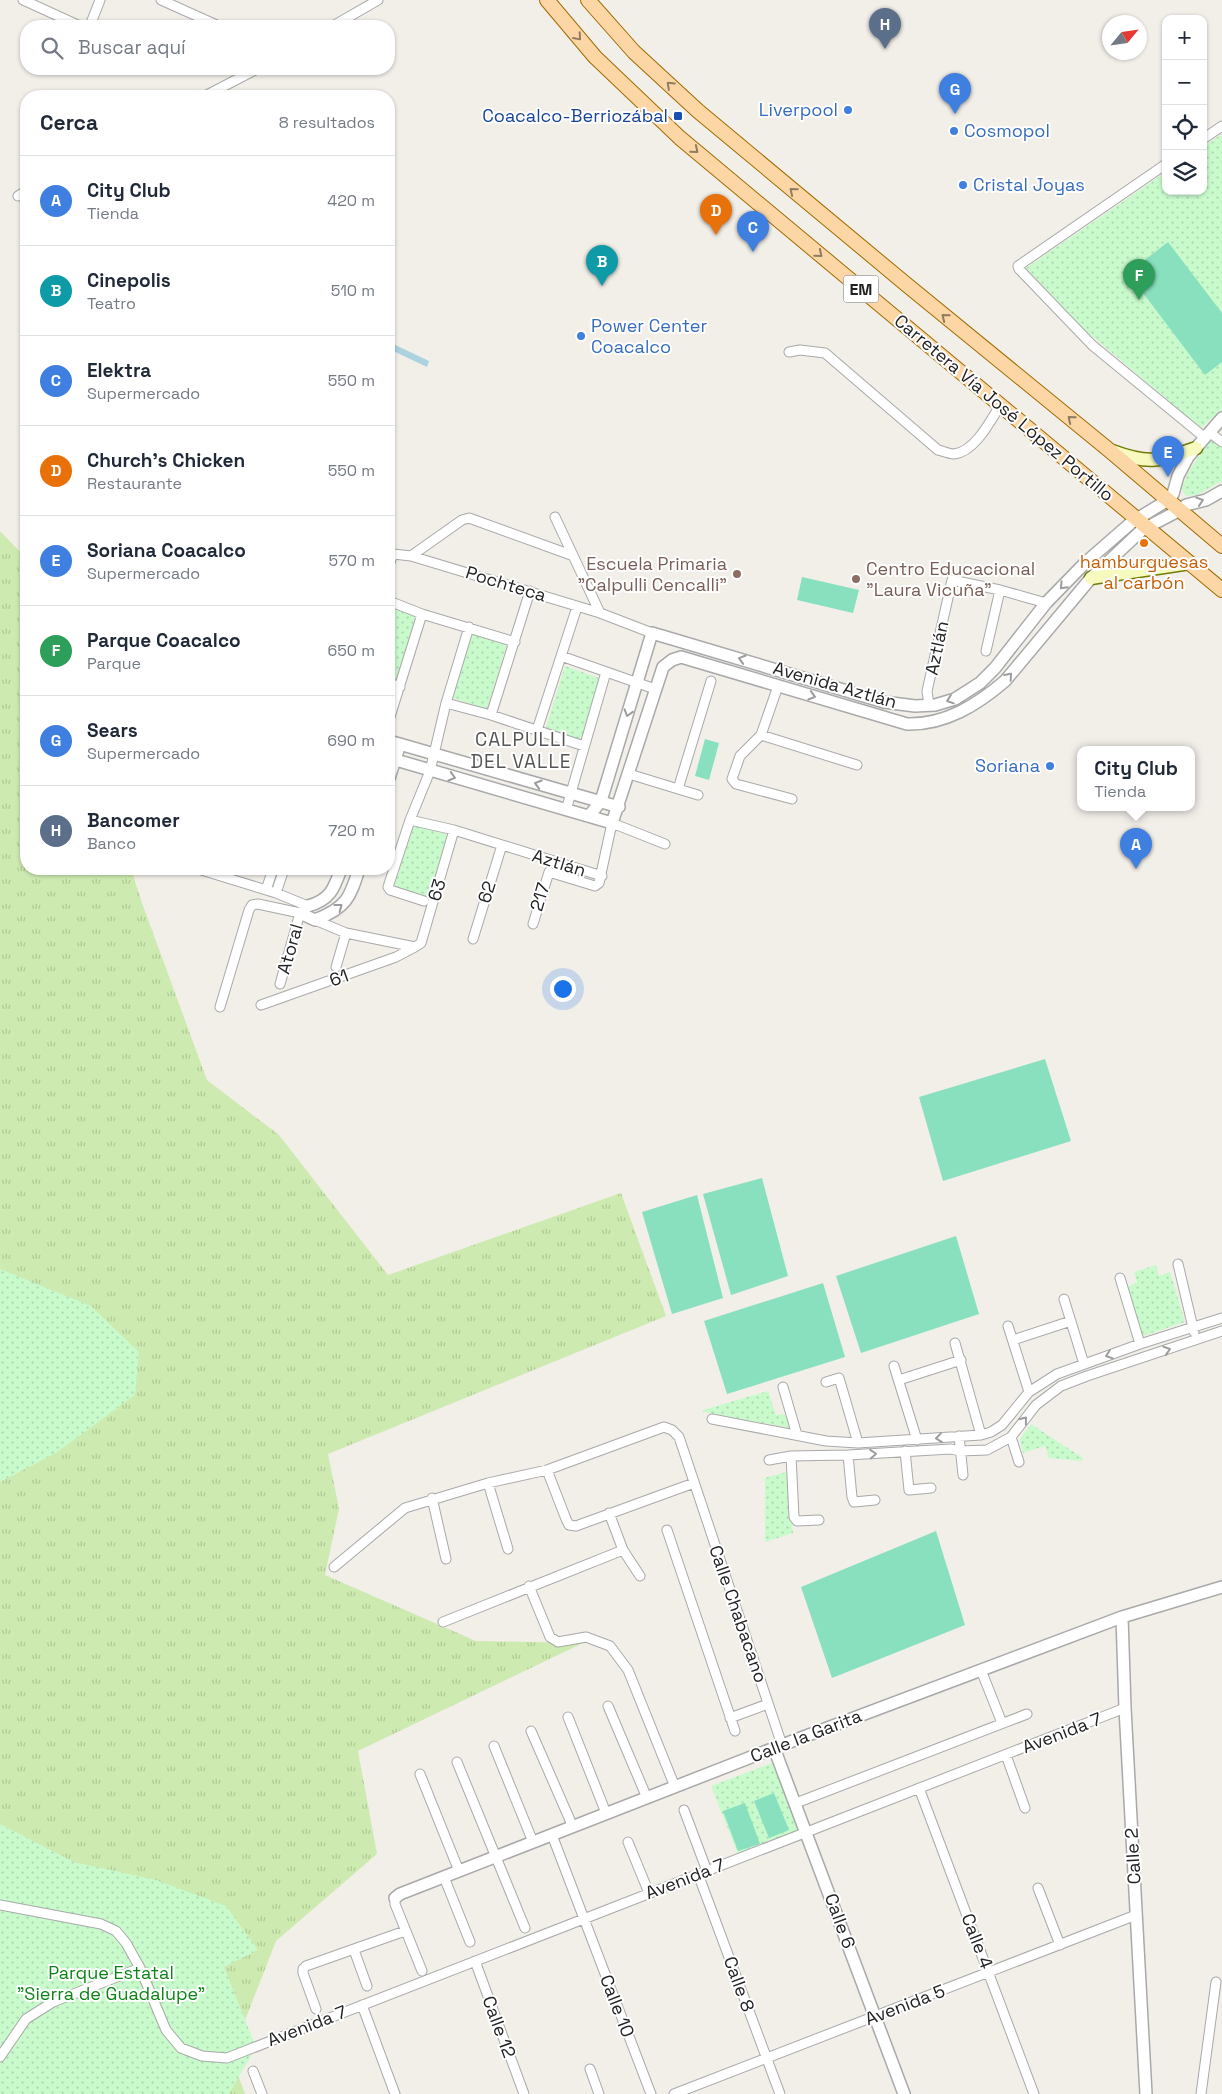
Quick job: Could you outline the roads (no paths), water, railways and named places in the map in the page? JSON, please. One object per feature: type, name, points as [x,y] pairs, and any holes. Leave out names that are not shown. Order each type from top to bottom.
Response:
[{"type":"main road","name":"Carretera Vía José López Portillo","points":[[546,0],[595,57],[680,138],[1222,590]]},
{"type":"main road","name":"Carretera Vía José López Portillo","points":[[588,0],[634,52],[698,111],[877,261],[1109,450],[1171,497],[1180,510],[1222,546]]},
{"type":"main road","points":[[1109,450],[1135,460],[1151,460],[1163,459],[1196,448]]},
{"type":"main road","points":[[1091,578],[1190,563]]},
{"type":"street","points":[[22,0],[67,20]]},
{"type":"street","points":[[92,20],[100,0]]},
{"type":"street","points":[[161,0],[206,20]]},
{"type":"street","points":[[343,20],[378,0]]},
{"type":"street","points":[[217,90],[245,75]]},
{"type":"street","points":[[1207,135],[1222,126]]},
{"type":"street","points":[[1162,167],[1018,266],[1092,344],[1206,435],[1222,442]]},
{"type":"street","points":[[789,352],[800,350],[825,353],[938,450],[953,454],[966,450],[985,431],[1001,404]]},
{"type":"street","points":[[1171,497],[1178,476],[1188,457],[1222,418]]},
{"type":"street","points":[[1143,523],[1180,510],[1186,505],[1206,500],[1222,491]]},
{"type":"street","name":"Avenida Aztlán","points":[[652,633],[884,702],[915,706],[930,705],[955,699],[980,683],[995,668],[1046,603],[1080,568],[1143,523],[1171,497]]},
{"type":"street","points":[[554,517],[600,614]]},
{"type":"street","points":[[411,556],[462,520],[469,518],[572,554]]},
{"type":"street","name":"Avenida Aztlán","points":[[612,824],[663,667],[672,660],[681,657],[907,724],[924,724],[939,721],[962,711],[989,694],[1005,681],[1091,578],[1142,530],[1143,523]]},
{"type":"street","name":"Pochteca","points":[[395,554],[411,556],[530,591],[652,633]]},
{"type":"street","points":[[1080,568],[1091,578]]},
{"type":"street","name":"Aztlán","points":[[930,705],[928,691],[952,580],[1000,590],[1046,603]]},
{"type":"street","points":[[986,651],[1000,590]]},
{"type":"street","points":[[492,715],[530,591]]},
{"type":"street","points":[[395,603],[422,614],[515,642]]},
{"type":"street","points":[[538,730],[576,607]]},
{"type":"street","points":[[395,701],[422,614]]},
{"type":"street","points":[[395,867],[410,820],[430,771],[446,703],[469,627]]},
{"type":"street","points":[[589,816],[601,801],[652,633]]},
{"type":"street","points":[[699,662],[704,648]]},
{"type":"street","points":[[561,656],[655,689]]},
{"type":"street","points":[[566,810],[606,672]]},
{"type":"street","points":[[678,789],[711,681]]},
{"type":"street","points":[[395,685],[400,686]]},
{"type":"street","points":[[778,686],[761,736],[740,756],[732,779],[733,782],[792,799]]},
{"type":"street","points":[[446,703],[492,715],[584,746]]},
{"type":"street","points":[[761,736],[857,765]]},
{"type":"street","points":[[395,742],[619,807]]},
{"type":"street","points":[[395,760],[589,816],[665,844]]},
{"type":"street","points":[[629,774],[698,795]]},
{"type":"street","name":"Aztlán","points":[[410,820],[454,830],[602,876],[612,824]]},
{"type":"street","name":"63","points":[[415,947],[421,943],[454,830]]},
{"type":"street","name":"62","points":[[472,939],[502,845]]},
{"type":"street","name":"217","points":[[533,924],[548,872],[595,886],[599,883],[602,876]]},
{"type":"street","points":[[220,875],[276,893],[304,910],[316,920],[342,906],[350,897],[357,875]]},
{"type":"street","points":[[266,890],[271,875]]},
{"type":"street","points":[[276,893],[282,875]]},
{"type":"street","points":[[220,1007],[252,905],[258,904],[304,910],[328,896],[335,888],[339,875]]},
{"type":"street","points":[[392,875],[388,889],[424,901]]},
{"type":"street","name":"Atoral","points":[[280,984],[304,910]]},
{"type":"street","name":"Atoral","points":[[316,920],[346,933],[415,947]]},
{"type":"street","points":[[336,967],[346,933]]},
{"type":"street","name":"61","points":[[261,1005],[396,957],[415,947]]},
{"type":"street","points":[[1178,1264],[1192,1327],[1197,1340]]},
{"type":"street","points":[[1120,1278],[1140,1344]]},
{"type":"street","points":[[1064,1299],[1084,1364]]},
{"type":"street","points":[[712,1419],[826,1441],[858,1444],[992,1432],[1002,1425],[1029,1392],[1057,1374],[1140,1344],[1222,1318]]},
{"type":"street","points":[[1013,1340],[1071,1321]]},
{"type":"street","points":[[1008,1326],[1029,1392]]},
{"type":"street","points":[[770,1460],[791,1456],[951,1449],[960,1451],[987,1450],[1010,1437],[1036,1405],[1061,1386],[1222,1331]]},
{"type":"street","points":[[955,1343],[981,1434]]},
{"type":"street","points":[[899,1380],[960,1360]]},
{"type":"street","points":[[894,1366],[917,1440]]},
{"type":"street","points":[[826,1382],[839,1378],[858,1444]]},
{"type":"street","points":[[783,1387],[797,1434]]},
{"type":"street","name":"Calle Chabacano","points":[[547,1470],[664,1427],[672,1430],[678,1437],[768,1704],[778,1746]]},
{"type":"street","points":[[959,1436],[963,1475]]},
{"type":"street","points":[[1010,1437],[1019,1462]]},
{"type":"street","points":[[825,1455],[826,1441]]},
{"type":"street","points":[[905,1451],[910,1490],[931,1488]]},
{"type":"street","points":[[848,1455],[854,1502],[875,1500]]},
{"type":"street","points":[[791,1456],[794,1516],[797,1521],[801,1522],[819,1520]]},
{"type":"street","points":[[334,1567],[405,1508],[488,1482],[547,1470],[569,1525],[576,1526],[694,1483]]},
{"type":"street","points":[[488,1482],[508,1550]]},
{"type":"street","points":[[432,1498],[446,1558]]},
{"type":"street","points":[[609,1513],[622,1550],[640,1576]]},
{"type":"street","points":[[667,1530],[735,1731]]},
{"type":"street","points":[[443,1622],[622,1550]]},
{"type":"street","points":[[529,1586],[550,1637],[558,1642],[586,1637],[610,1646],[628,1670],[675,1786]]},
{"type":"street","name":"Calle la Garita","points":[[395,1898],[400,1894],[778,1746],[1122,1617],[1222,1587]]},
{"type":"street","name":"Calle 2","points":[[1122,1617],[1125,1708],[1146,2094]]},
{"type":"street","points":[[981,1670],[1002,1723]]},
{"type":"street","points":[[730,1718],[768,1704]]},
{"type":"street","points":[[608,1706],[647,1798]]},
{"type":"street","name":"Avenida 7","points":[[0,1905],[102,1924],[116,1931],[126,1943],[140,1968],[166,2030],[180,2048],[202,2056],[227,2058],[1125,1708]]},
{"type":"street","points":[[796,1803],[1027,1714]]},
{"type":"street","points":[[568,1718],[606,1814]]},
{"type":"street","points":[[531,1731],[573,1826]]},
{"type":"street","points":[[494,1746],[533,1842]]},
{"type":"street","name":"Calle 6","points":[[778,1746],[796,1803],[904,2094]]},
{"type":"street","points":[[1006,1755],[1025,1808]]},
{"type":"street","points":[[457,1762],[526,1928]]},
{"type":"street","points":[[420,1774],[459,1871]]},
{"type":"street","name":"Calle 4","points":[[919,1788],[1034,2094]]},
{"type":"street","name":"Calle 8","points":[[684,1810],[702,1873],[780,2094]]},
{"type":"street","name":"Calle 10","points":[[552,1835],[651,2094]]},
{"type":"street","points":[[628,1842],[650,1893]]},
{"type":"street","points":[[444,1877],[470,1942]]},
{"type":"street","points":[[1038,1888],[1060,1945]]},
{"type":"street","points":[[395,1898],[395,1904],[422,1972]]},
{"type":"street","name":"Avenida 5","points":[[674,2094],[1136,1915]]},
{"type":"street","points":[[316,2009],[303,1969],[306,1966],[405,1931]]},
{"type":"street","points":[[354,1950],[367,1986]]},
{"type":"street","name":"Calle 12","points":[[475,1961],[524,2094]]},
{"type":"street","points":[[0,2056],[26,2019],[53,2002],[140,1968]]},
{"type":"street","points":[[1201,2094],[1216,1982]]},
{"type":"street","points":[[362,2005],[395,2094]]},
{"type":"street","points":[[590,2069],[599,2094]]},
{"type":"street","points":[[253,2072],[262,2094]]},
{"type":"water","points":[[395,345],[429,361],[427,367],[395,352]]},
{"type":"place","name":"Bancomer","points":[[885,49]]},
{"type":"place","name":"Liverpool","points":[[848,110]]},
{"type":"place","name":"Sears","points":[[955,114]]},
{"type":"place","name":"Coacalco-Berriozábal","points":[[678,116]]},
{"type":"place","name":"Cosmopol","points":[[954,131]]},
{"type":"place","name":"Cristal Joyas","points":[[963,185]]},
{"type":"place","name":"Church's Chicken","points":[[716,235]]},
{"type":"place","name":"Elektra","points":[[753,252]]},
{"type":"place","name":"Cinepolis","points":[[602,286]]},
{"type":"place","name":"Parque Coacalco","points":[[1139,300]]},
{"type":"place","name":"Power Center Coacalco","points":[[581,336]]},
{"type":"place","name":"Soriana Coacalco","points":[[1168,477]]},
{"type":"place","name":"hamburguesas al carbón","points":[[1144,543]]},
{"type":"place","name":"Escuela Primaria \"Calpulli Cencalli\"","points":[[737,574]]},
{"type":"place","name":"Centro Educacional \"Laura Vicuña\"","points":[[856,579]]},
{"type":"place","name":"Soriana","points":[[1050,766]]},
{"type":"place","name":"City Club","points":[[1136,869]]},
{"type":"district","name":"CALPULLI DEL VALLE","points":[[521,750]]},
{"type":"park label","name":"Parque Estatal \"Sierra de Guadalupe\"","points":[[111,1984]]}]
